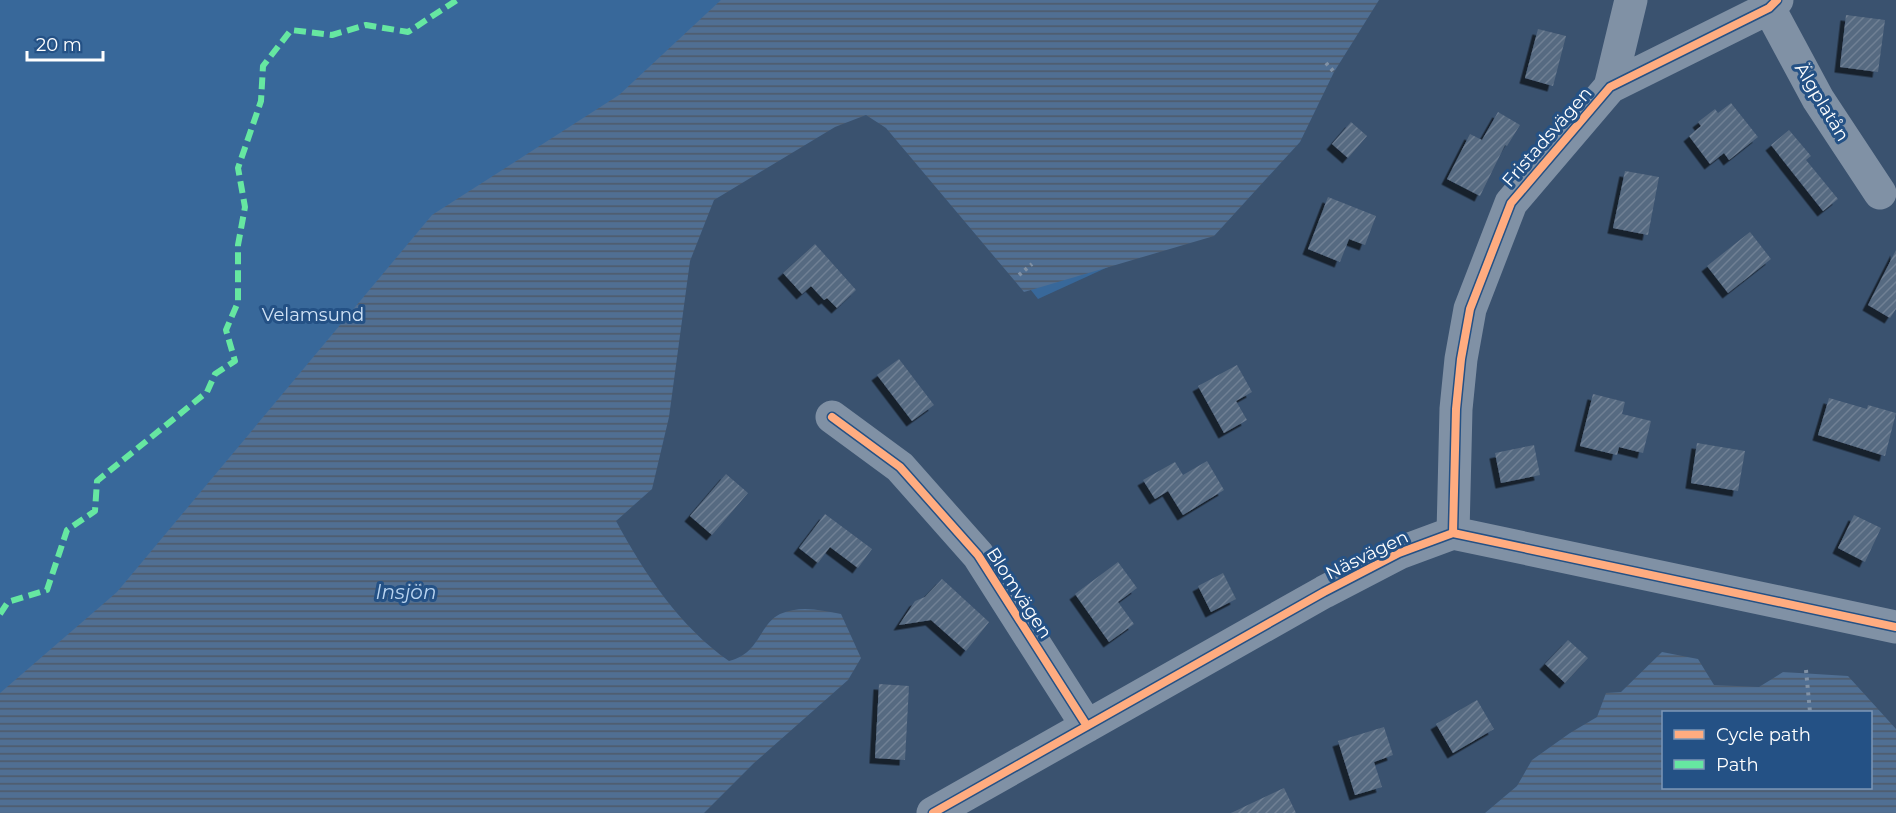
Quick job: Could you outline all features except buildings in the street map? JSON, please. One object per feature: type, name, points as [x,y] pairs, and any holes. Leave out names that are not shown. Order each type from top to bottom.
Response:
[{"type":"street","points":[[1610,87],[1631,0]]},
{"type":"street","name":"Fristadsvägen","points":[[1453,533],[1456,409],[1470,309],[1511,202],[1610,87],[1773,4]]},
{"type":"street","name":"Älgplatån","points":[[1773,4],[1818,99],[1880,193]]},
{"type":"street","name":"Blomvägen","points":[[832,417],[900,467],[978,555],[1086,726]]},
{"type":"street","points":[[1453,533],[1896,627]]},
{"type":"street","name":"Näsvägen","points":[[933,813],[1352,578],[1399,553],[1453,533]]},
{"type":"path","points":[[1326,63],[1334,72]]},
{"type":"path","points":[[1019,274],[1032,264]]},
{"type":"path","points":[[1806,670],[1810,711]]},
{"type":"green space","name":"Velamsund","points":[[0,0],[1317,0],[1189,230],[1038,299],[1019,275],[876,32],[0,813]]},
{"type":"water","name":"Insjön","points":[[721,0],[1379,0],[1334,72],[1300,142],[1214,236],[1024,292],[886,128],[866,115],[835,127],[714,200],[690,261],[669,417],[652,489],[616,521],[665,598],[695,632],[729,661],[747,652],[773,619],[780,614],[803,609],[841,614],[861,658],[848,680],[754,763],[704,813],[0,813],[0,693],[117,592],[432,215],[619,95]]},
{"type":"water","points":[[1662,652],[1698,659],[1714,685],[1759,687],[1783,672],[1848,676],[1896,729],[1896,813],[1485,813],[1517,786],[1532,760],[1597,717],[1606,693],[1621,692]]},
{"type":"marked path","points":[[0,614],[8,602],[47,590],[67,530],[95,511],[97,481],[207,392],[215,374],[235,361],[226,330],[238,302],[238,245],[245,207],[238,168],[261,101],[263,66],[291,30],[332,35],[366,25],[408,32],[457,0]]},
{"type":"cycle path","points":[[1453,533],[1456,409],[1461,359],[1470,309],[1511,203],[1610,87],[1769,8],[1777,0]]},
{"type":"cycle path","points":[[832,417],[900,467],[978,555],[1087,726]]},
{"type":"cycle path","points":[[933,813],[1324,592],[1399,553],[1453,533],[1896,627]]}]
